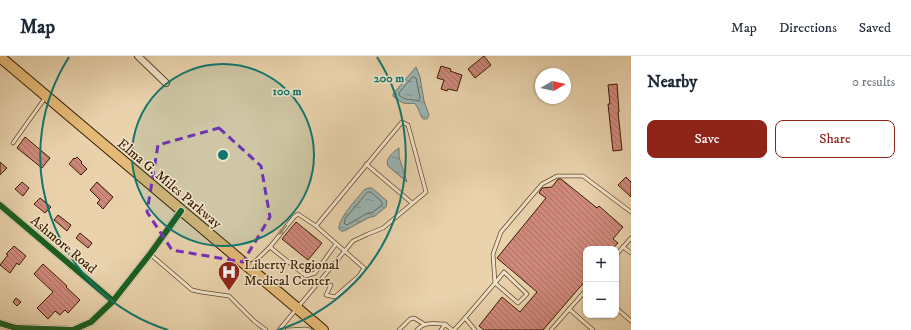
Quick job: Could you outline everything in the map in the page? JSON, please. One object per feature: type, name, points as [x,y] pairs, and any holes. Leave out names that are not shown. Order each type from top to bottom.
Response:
[{"type":"main road","name":"Elma G. Miles Parkway","points":[[0,57],[323,330]]},
{"type":"street","points":[[138,56],[166,83]]},
{"type":"street","name":"Ashmore Road","points":[[0,205],[113,301]]},
{"type":"street","points":[[0,323],[16,329],[73,330],[85,327],[113,301],[181,211]]},
{"type":"lane","points":[[13,143],[47,97]]},
{"type":"lane","points":[[280,330],[353,241],[384,228],[426,192],[408,125],[402,122],[316,226]]},
{"type":"lane","points":[[366,164],[412,203]]},
{"type":"lane","points":[[417,330],[427,323],[445,324],[453,330],[465,318],[495,283],[504,272],[527,294],[518,303],[495,283],[493,254],[501,232],[542,184],[557,176],[583,176],[631,212]]},
{"type":"lane","points":[[249,268],[270,247],[298,214],[316,226],[364,268],[358,276],[335,297],[326,296],[331,285]]},
{"type":"lane","points":[[619,252],[631,238]]},
{"type":"lane","points":[[270,247],[306,276],[315,273],[336,244]]},
{"type":"lane","points":[[623,247],[631,253]]},
{"type":"lane","points":[[150,254],[192,290],[229,296],[254,321],[266,330]]},
{"type":"lane","points":[[551,330],[583,293]]},
{"type":"lane","points":[[569,309],[593,330]]},
{"type":"lane","points":[[619,311],[631,321]]},
{"type":"lane","points":[[399,330],[410,319],[414,318],[424,324]]},
{"type":"lane","points":[[465,318],[475,330]]},
{"type":"lane","points":[[441,330],[445,324]]},
{"type":"lane","points":[[287,330],[310,330]]},
{"type":"highlighted area","points":[[219,128],[261,166],[270,217],[243,262],[172,250],[147,212],[158,145]]},
{"type":"water","points":[[416,67],[420,77],[424,101],[429,115],[427,119],[423,119],[414,103],[407,104],[393,96],[393,94]]},
{"type":"water","points":[[399,148],[399,157],[407,182],[388,166],[388,159]]},
{"type":"water","points":[[372,188],[387,201],[386,207],[375,216],[368,218],[344,231],[341,231],[339,229],[345,214],[364,190]]},
{"type":"building","points":[[484,56],[491,65],[475,78],[468,69]]},
{"type":"building","points":[[441,66],[462,75],[457,91],[448,89],[447,91],[441,89],[444,80],[437,78]]},
{"type":"building","points":[[617,84],[622,150],[613,151],[608,104],[610,104],[608,85]]},
{"type":"building","points":[[25,137],[50,158],[42,168],[17,148]]},
{"type":"building","points":[[77,157],[87,169],[81,175],[69,164],[74,158],[75,159]]},
{"type":"building","points":[[0,162],[7,168],[0,175]]},
{"type":"building","points":[[626,177],[631,182],[631,197],[618,185]]},
{"type":"building","points":[[558,179],[561,179],[597,208],[599,206],[623,227],[613,239],[618,243],[615,246],[583,246],[583,283],[543,330],[484,330],[479,326],[502,297],[520,312],[537,292],[497,258],[546,198],[539,193],[542,188],[552,187]]},
{"type":"building","points":[[22,182],[29,188],[23,196],[15,189]]},
{"type":"building","points":[[97,182],[113,197],[103,209],[97,203],[100,200],[90,190]]},
{"type":"building","points":[[40,198],[51,207],[45,213],[34,204]]},
{"type":"building","points":[[58,215],[71,225],[67,231],[54,220]]},
{"type":"building","points":[[296,222],[322,243],[308,260],[282,239]]},
{"type":"building","points":[[80,233],[92,243],[88,248],[76,238]]},
{"type":"building","points":[[14,246],[26,256],[19,265],[17,263],[10,273],[0,265],[8,255],[6,254]]},
{"type":"building","points":[[43,264],[80,300],[68,313],[65,310],[60,315],[55,311],[48,319],[37,308],[53,292],[34,274]]},
{"type":"building","points":[[16,298],[21,302],[17,306],[13,302]]},
{"type":"cycle path","points":[[0,205],[113,301]]},
{"type":"cycle path","points":[[0,323],[16,328],[73,330],[91,322],[113,301],[181,211]]},
{"type":"place","name":"Liberty Regional Medical Center","points":[[229,292]]}]
